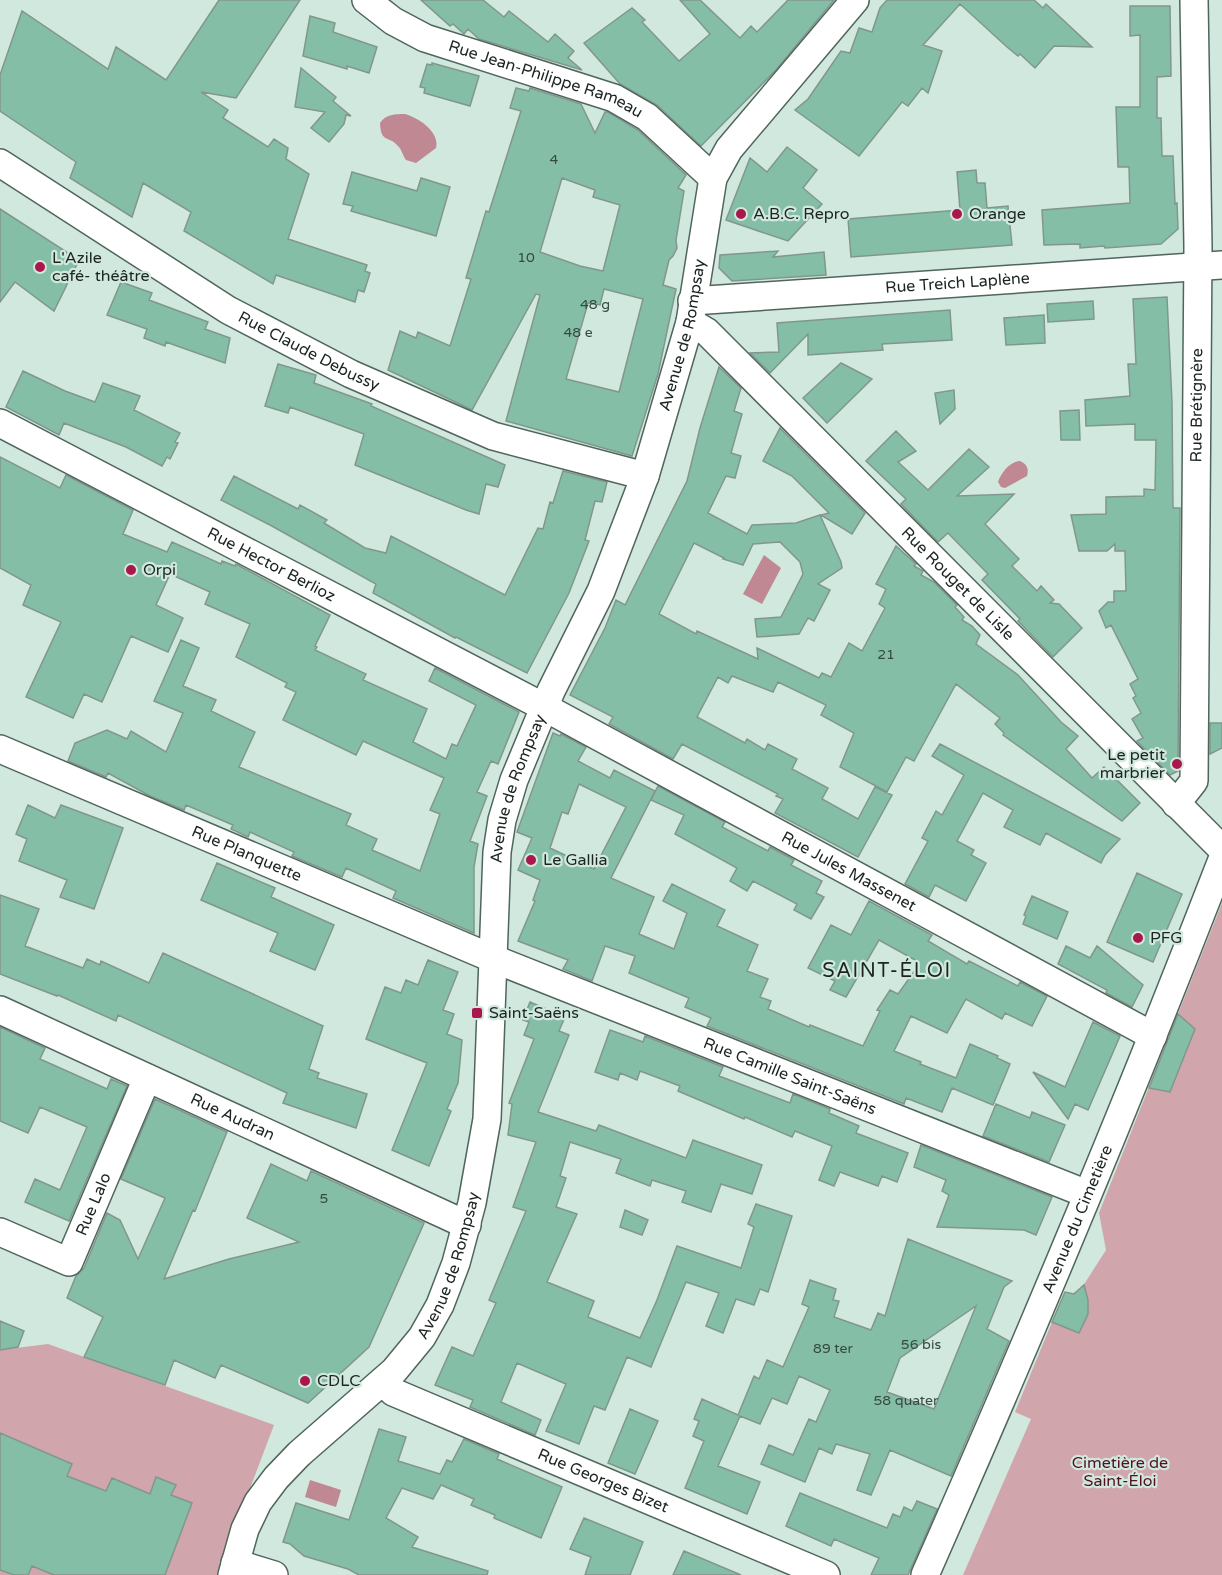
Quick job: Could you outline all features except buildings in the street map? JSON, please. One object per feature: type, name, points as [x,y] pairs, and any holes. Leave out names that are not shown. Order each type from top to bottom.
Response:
[{"type":"street","name":"Rue Jean-Philippe Rameau","points":[[366,0],[393,21],[425,38],[614,98],[647,117],[713,178]]},
{"type":"street","name":"Avenue de Rompsay","points":[[234,1569],[245,1529],[258,1502],[276,1478],[299,1454],[394,1371],[422,1337],[440,1305],[467,1225],[487,1119],[497,852],[502,820],[514,780],[544,706],[601,591],[645,476],[691,312],[713,178],[729,149],[855,0]]},
{"type":"street","name":"Rue Brétignère","points":[[1176,804],[1194,781],[1210,266],[1194,0]]},
{"type":"street","name":"Rue Claude Debussy","points":[[0,163],[228,310],[351,374],[493,436],[645,476]]},
{"type":"street","name":"Rue Treich Laplène","points":[[691,312],[1210,266]]},
{"type":"street","name":"Rue Rouget de Lisle","points":[[691,312],[707,332],[1222,849]]},
{"type":"street","name":"Rue Hector Berlioz","points":[[0,423],[544,706]]},
{"type":"street","name":"Rue Jules Massenet","points":[[544,706],[1152,1036]]},
{"type":"street","name":"Rue Planquette","points":[[0,749],[494,959]]},
{"type":"street","name":"Avenue du Cimetière","points":[[925,1575],[994,1419],[1222,860]]},
{"type":"street","name":"Rue Camille Saint-Saëns","points":[[494,959],[1087,1194]]},
{"type":"street","name":"Rue Audran","points":[[0,1010],[467,1225]]},
{"type":"street","name":"Rue Lalo","points":[[0,1232],[69,1262],[147,1077]]},
{"type":"street","name":"Rue Georges Bizet","points":[[383,1381],[393,1392],[826,1575]]},
{"type":"street","points":[[234,1569],[274,1575]]},
{"type":"green space","name":"Cimetière de Saint-Éloi","points":[[1222,903],[1222,1575],[963,1575],[1031,1419],[1015,1412],[1059,1305],[1065,1292],[1072,1294],[1083,1286],[1106,1250],[1099,1213]]},
{"type":"green space","points":[[48,1344],[274,1425],[217,1575],[0,1575],[0,1350]]},
{"type":"shaded area","points":[[405,114],[427,126],[435,136],[436,148],[416,163],[406,160],[395,143],[384,137],[381,130],[380,123],[388,116]]},
{"type":"shaded area","points":[[1020,461],[1027,467],[1027,476],[1005,488],[1001,487],[998,482],[1004,471],[1009,465]]},
{"type":"shaded area","points":[[764,555],[781,568],[762,604],[743,594]]},
{"type":"shaded area","points":[[310,1480],[341,1490],[336,1507],[305,1497]]},
{"type":"place","name":"A.B.C. Repro","points":[[741,214]]},
{"type":"place","name":"Orange","points":[[957,214]]},
{"type":"place","name":"L'Azile café- théâtre","points":[[40,267]]},
{"type":"place","name":"Orpi","points":[[131,570]]},
{"type":"place","name":"Le petit marbrier","points":[[1177,764]]},
{"type":"place","name":"Le Gallia","points":[[531,860]]},
{"type":"place","name":"PFG","points":[[1138,938]]},
{"type":"place","name":"Saint-Saëns","points":[[477,1013]]},
{"type":"place","name":"CDLC","points":[[305,1381]]},
{"type":"district","name":"SAINT-ÉLOI","points":[[887,971]]}]
